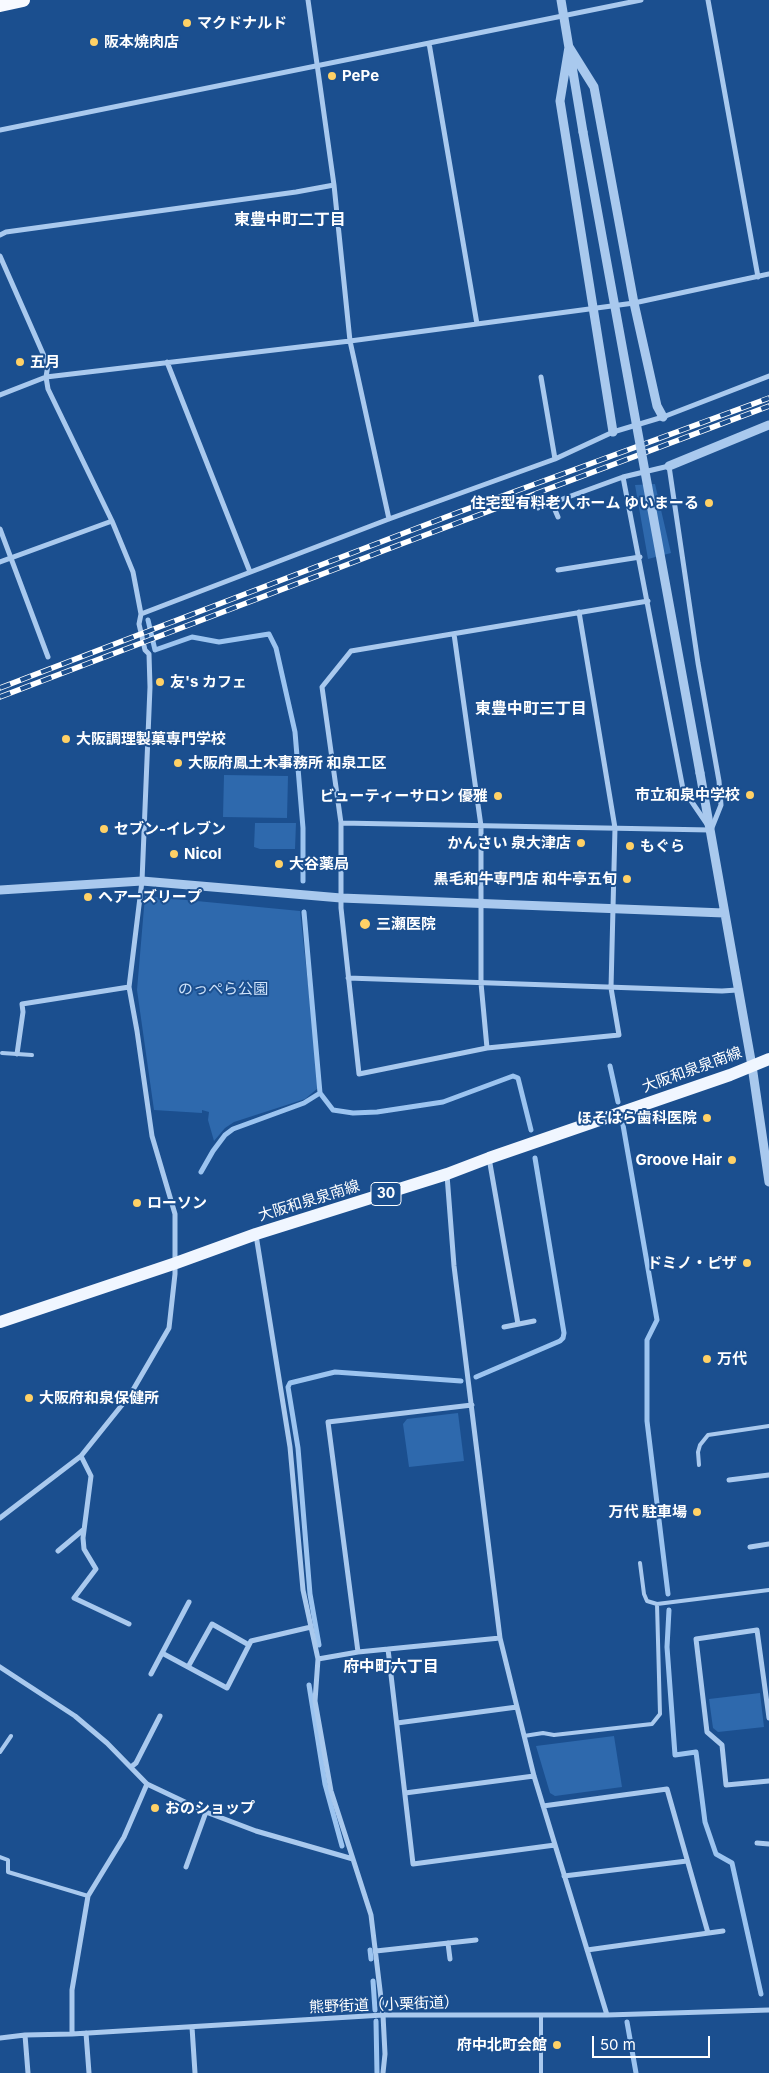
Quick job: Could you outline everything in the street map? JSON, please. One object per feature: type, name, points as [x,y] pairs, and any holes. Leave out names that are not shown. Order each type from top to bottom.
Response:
[{"type":"highway","points":[[0,5],[23,0]]},
{"type":"main road","name":"大阪和泉泉南線","points":[[0,1322],[256,1234],[447,1174],[769,1059]]},
{"type":"street","points":[[308,0],[334,185],[350,341],[389,519]]},
{"type":"street","points":[[561,0],[583,132],[711,830],[737,990],[752,1066],[769,1182]]},
{"type":"street","points":[[0,130],[641,0]]},
{"type":"street","points":[[708,0],[758,277]]},
{"type":"street","points":[[429,43],[477,324]]},
{"type":"street","points":[[569,47],[594,87],[634,303],[657,406],[663,417]]},
{"type":"street","points":[[569,47],[560,102],[613,432]]},
{"type":"street","points":[[0,235],[6,232],[296,192],[334,185]]},
{"type":"street","points":[[0,256],[48,365],[46,377],[48,389],[112,521],[133,572],[140,614],[139,624],[145,650],[149,654],[150,687],[142,881],[129,987],[152,1136],[175,1214],[176,1263],[169,1328],[130,1396],[81,1456],[0,1518]]},
{"type":"street","points":[[0,395],[46,377],[350,341],[634,303],[769,274]]},
{"type":"street","points":[[167,362],[250,572]]},
{"type":"street","points":[[140,614],[389,519],[555,459],[613,432],[663,417],[769,376]]},
{"type":"street","points":[[541,377],[555,459]]},
{"type":"street","points":[[538,508],[623,477],[669,466],[769,425]]},
{"type":"street","points":[[669,466],[698,663],[719,781],[721,805],[711,830]]},
{"type":"street","points":[[623,477],[683,789],[711,830]]},
{"type":"street","points":[[552,503],[558,517]]},
{"type":"street","points":[[0,562],[112,521]]},
{"type":"street","points":[[0,530],[48,657]]},
{"type":"street","points":[[558,570],[640,558]]},
{"type":"street","points":[[579,612],[616,828],[611,988],[619,1035],[487,1048],[359,1074],[341,898],[342,823],[322,687],[351,650],[454,634],[579,612],[648,601]]},
{"type":"street","points":[[454,634],[481,826],[481,984],[487,1048]]},
{"type":"street","points":[[342,823],[711,830]]},
{"type":"street","points":[[0,890],[142,881],[341,898],[724,913]]},
{"type":"street","points":[[348,978],[481,984],[737,990]]},
{"type":"street","points":[[16,1054],[23,1012],[22,1004],[129,987]]},
{"type":"street","points":[[489,1158],[518,1324]]},
{"type":"street","points":[[447,1174],[454,1266],[500,1638],[534,1776],[607,2015]]},
{"type":"street","points":[[256,1234],[290,1447],[303,1590],[318,1659],[315,1701],[331,1791],[371,1915],[383,2015],[385,2054],[383,2073]]},
{"type":"street","points":[[504,1327],[534,1321]]},
{"type":"street","points":[[358,1652],[328,1422],[472,1405]]},
{"type":"street","points":[[81,1456],[91,1476],[84,1530],[84,1549],[96,1569],[74,1598],[129,1624]]},
{"type":"street","points":[[729,1480],[769,1475]]},
{"type":"street","points":[[58,1551],[84,1530]]},
{"type":"street","points":[[750,1547],[769,1544]]},
{"type":"street","points":[[151,1674],[190,1602]]},
{"type":"street","points":[[188,1667],[212,1624],[249,1646]]},
{"type":"street","points":[[162,1653],[228,1688],[251,1641],[311,1626]]},
{"type":"street","points":[[769,1718],[757,1630],[696,1639],[707,1732],[722,1745],[726,1785],[769,1781]]},
{"type":"street","points":[[318,1659],[358,1652],[500,1638]]},
{"type":"street","points":[[388,1649],[413,1864],[555,1845]]},
{"type":"street","points":[[0,1667],[75,1716],[107,1742],[148,1784],[206,1812],[256,1832],[353,1859]]},
{"type":"street","points":[[397,1723],[517,1707]]},
{"type":"street","points":[[131,1768],[136,1763],[160,1716]]},
{"type":"street","points":[[405,1793],[534,1776]]},
{"type":"street","points":[[72,2034],[72,1990],[88,1896],[124,1837],[148,1784]]},
{"type":"street","points":[[543,1806],[667,1789],[708,1933]]},
{"type":"street","points":[[186,1867],[206,1812]]},
{"type":"street","points":[[757,1843],[769,1844]]},
{"type":"street","points":[[564,1876],[687,1860]]},
{"type":"street","points":[[587,1950],[723,1931]]},
{"type":"street","points":[[376,1951],[476,1940]]},
{"type":"street","points":[[448,1943],[450,1959]]},
{"type":"street","name":"熊野街道（小栗街道）","points":[[0,2038],[25,2034],[72,2034],[383,2015],[607,2015],[769,2010]]},
{"type":"street","points":[[192,2027],[196,2073]]},
{"type":"street","points":[[86,2033],[89,2073]]},
{"type":"street","points":[[25,2034],[28,2073]]},
{"type":"lane","points":[[2,1053],[32,1055]]},
{"type":"lane","points":[[699,1465],[698,1452],[700,1445],[708,1435],[769,1426]]},
{"type":"lane","points":[[640,1563],[644,1594],[647,1602],[656,1604],[769,1590]]},
{"type":"lane","points":[[524,1736],[543,1733],[554,1735],[652,1724],[660,1714],[656,1604]]},
{"type":"lane","points":[[0,1752],[11,1736]]},
{"type":"lane","points":[[0,1857],[8,1860],[8,1872],[88,1896]]},
{"type":"lane","points":[[541,2015],[541,2073]]},
{"type":"green space","points":[[655,484],[671,553],[648,559],[635,485]]},
{"type":"green space","points":[[224,775],[288,776],[287,818],[223,817]]},
{"type":"green space","points":[[255,823],[296,823],[295,849],[260,849],[254,847]]},
{"type":"green space","name":"のっぺら公園","points":[[145,896],[300,911],[318,1088],[305,1099],[234,1122],[225,1128],[214,1141],[208,1120],[209,1112],[202,1110],[202,1113],[154,1110],[137,990]]},
{"type":"green space","points":[[458,1413],[464,1461],[409,1467],[403,1424],[407,1419]]},
{"type":"green space","points":[[760,1693],[764,1727],[718,1732],[713,1728],[709,1699]]},
{"type":"green space","points":[[614,1736],[622,1787],[555,1796],[550,1793],[536,1746]]},
{"type":"waterway","points":[[148,620],[155,650],[192,637],[219,642],[269,634],[276,648],[295,732],[303,828],[303,881]]},
{"type":"waterway","points":[[304,912],[320,1093],[333,1110],[353,1113],[377,1112],[443,1102],[513,1076],[518,1078],[531,1130]]},
{"type":"waterway","points":[[610,1066],[618,1102]]},
{"type":"waterway","points":[[201,1172],[213,1151],[225,1135],[233,1129],[304,1103],[320,1093]]},
{"type":"waterway","points":[[623,1125],[657,1320],[647,1340],[647,1421],[668,1594]]},
{"type":"waterway","points":[[476,1377],[560,1341],[563,1338],[564,1333],[535,1158]]},
{"type":"waterway","points":[[319,1645],[310,1594],[298,1448],[288,1387],[290,1383],[335,1372],[461,1381]]},
{"type":"waterway","points":[[669,1610],[667,1647],[675,1755],[696,1752],[705,1822],[716,1854],[732,1863],[761,1994]]},
{"type":"waterway","points":[[309,1685],[325,1784],[342,1846]]},
{"type":"waterway","points":[[370,1950],[371,1959]]},
{"type":"waterway","points":[[373,1981],[375,2010]]},
{"type":"waterway","points":[[376,2021],[377,2073]]},
{"type":"waterway","points":[[627,2022],[636,2073]]},
{"type":"railway","points":[[0,688],[459,512],[769,398]]},
{"type":"railway","points":[[0,697],[769,406]]},
{"type":"place","name":"マクドナルド","points":[[187,23]]},
{"type":"place","name":"阪本焼肉店","points":[[94,42]]},
{"type":"place","name":"PePe","points":[[332,76]]},
{"type":"place","name":"五月","points":[[20,362]]},
{"type":"place","name":"住宅型有料老人ホーム ゆいまーる","points":[[709,503]]},
{"type":"place","name":"友's カフェ","points":[[160,682]]},
{"type":"place","name":"大阪調理製菓専門学校","points":[[66,739]]},
{"type":"place","name":"大阪府鳳土木事務所 和泉工区","points":[[178,763]]},
{"type":"place","name":"市立和泉中学校","points":[[750,795]]},
{"type":"place","name":"ビューティーサロン 優雅","points":[[498,796]]},
{"type":"place","name":"セブン-イレブン","points":[[104,829]]},
{"type":"place","name":"かんさい 泉大津店","points":[[581,843]]},
{"type":"place","name":"もぐら","points":[[630,846]]},
{"type":"place","name":"Nicol","points":[[174,854]]},
{"type":"place","name":"大谷薬局","points":[[279,864]]},
{"type":"place","name":"黒毛和牛専門店 和牛亭五旬","points":[[627,879]]},
{"type":"place","name":"ヘアーズリープ","points":[[88,897]]},
{"type":"place","name":"三瀬医院","points":[[365,924]]},
{"type":"place","name":"ほそはら歯科医院","points":[[707,1118]]},
{"type":"place","name":"Groove Hair","points":[[732,1160]]},
{"type":"place","name":"ローソン","points":[[137,1203]]},
{"type":"place","name":"ドミノ・ピザ","points":[[747,1263]]},
{"type":"place","name":"万代","points":[[707,1359]]},
{"type":"place","name":"大阪府和泉保健所","points":[[29,1398]]},
{"type":"place","name":"万代 駐車場","points":[[697,1512]]},
{"type":"place","name":"おのショップ","points":[[155,1808]]},
{"type":"place","name":"府中北町会館","points":[[557,2045]]},
{"type":"district","name":"東豊中町二丁目","points":[[290,220]]},
{"type":"district","name":"東豊中町三丁目","points":[[531,709]]},
{"type":"district","name":"府中町六丁目","points":[[391,1667]]}]
